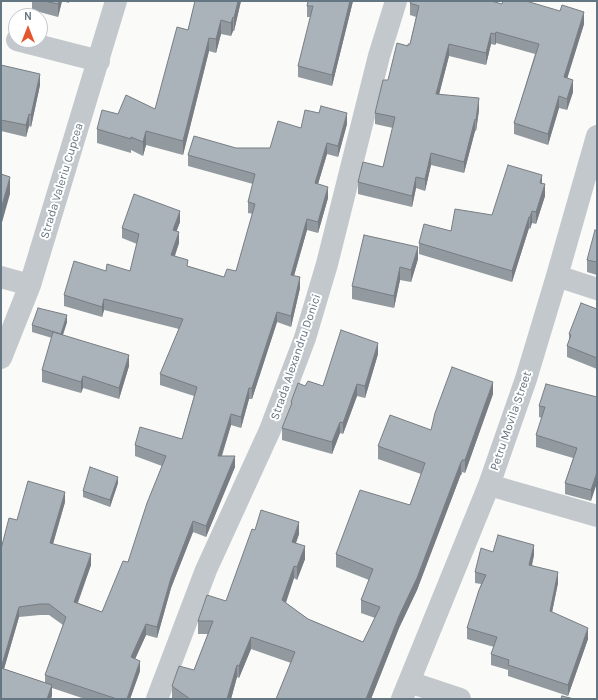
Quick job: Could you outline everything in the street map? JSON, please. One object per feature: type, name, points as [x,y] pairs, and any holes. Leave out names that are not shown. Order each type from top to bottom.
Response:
[{"type":"street","name":"Strada Valeriu Cupcea","points":[[1,358],[30,285],[116,1]]},
{"type":"street","name":"Strada Alexandru Donici","points":[[157,699],[206,570],[270,430],[305,338],[327,264],[379,56],[396,1]]},
{"type":"street","points":[[48,48],[98,61]]},
{"type":"street","name":"Petru Movila Street","points":[[406,691],[489,485],[526,379],[597,136]]},
{"type":"street","points":[[557,276],[597,289]]},
{"type":"street","points":[[1,277],[30,285]]},
{"type":"street","points":[[489,485],[597,516]]},
{"type":"street","points":[[406,691],[460,699]]},
{"type":"building","points":[[44,1],[59,1],[58,4]]},
{"type":"building","points":[[195,1],[238,1],[234,18],[233,17],[231,23],[221,20],[216,39],[209,38],[183,141],[146,131],[143,142],[131,137],[131,139],[97,129],[102,110],[118,114],[126,95],[155,109],[177,27],[188,30]]},
{"type":"building","points":[[308,1],[350,1],[332,75],[298,66],[313,6],[307,6]]},
{"type":"building","points":[[411,1],[491,1],[502,4],[503,1],[526,1],[560,11],[562,5],[584,12],[564,77],[573,80],[567,99],[559,96],[548,134],[514,123],[539,44],[496,32],[495,34],[491,33],[486,53],[449,44],[436,94],[479,98],[476,120],[475,119],[464,162],[431,153],[425,179],[416,177],[412,196],[358,182],[363,162],[383,167],[395,117],[375,113],[383,80],[388,80],[397,43],[408,46],[408,44],[410,44],[419,6],[410,3]]},
{"type":"building","points":[[1,65],[40,74],[31,115],[29,114],[26,125],[1,120]]},
{"type":"building","points":[[321,106],[347,113],[338,146],[327,143],[315,183],[328,187],[318,222],[307,219],[291,275],[300,277],[291,316],[277,312],[252,388],[249,388],[241,417],[231,414],[218,456],[235,456],[206,526],[193,521],[171,578],[157,627],[146,624],[131,657],[140,661],[127,699],[117,699],[45,675],[66,617],[49,604],[19,607],[1,668],[1,549],[9,518],[17,520],[28,481],[65,492],[50,543],[91,554],[74,602],[102,612],[123,561],[128,562],[147,503],[166,456],[135,445],[140,427],[182,439],[197,387],[160,374],[183,319],[104,299],[102,307],[64,295],[74,261],[106,271],[107,264],[130,271],[139,234],[122,228],[134,194],[180,211],[173,230],[179,232],[171,255],[188,260],[187,266],[224,277],[227,269],[236,271],[255,204],[248,202],[255,174],[188,155],[194,136],[236,148],[270,148],[278,121],[301,128],[305,110],[319,113]]},
{"type":"building","points":[[508,165],[542,175],[540,183],[545,184],[536,212],[532,211],[529,217],[512,271],[419,243],[424,224],[451,231],[455,209],[492,215]]},
{"type":"building","points":[[1,174],[10,177],[1,209]]},
{"type":"building","points":[[595,230],[597,231],[597,262],[587,260]]},
{"type":"building","points":[[364,235],[418,247],[411,270],[400,267],[394,296],[352,286]]},
{"type":"building","points":[[581,303],[597,309],[597,358],[567,346],[571,335],[569,334]]},
{"type":"building","points":[[38,308],[67,315],[61,334],[32,325]]},
{"type":"building","points":[[341,330],[378,343],[365,386],[357,384],[343,423],[340,422],[332,442],[282,428],[298,383],[305,386],[308,381],[323,386]]},
{"type":"building","points":[[53,332],[129,355],[119,388],[83,376],[81,382],[42,370]]},
{"type":"building","points":[[452,367],[493,382],[465,460],[462,460],[461,462],[417,578],[399,616],[366,699],[276,699],[295,652],[251,637],[239,666],[237,665],[227,699],[190,699],[172,686],[179,666],[194,670],[213,621],[198,621],[207,595],[226,601],[252,529],[255,530],[261,510],[299,522],[292,542],[305,546],[297,567],[294,566],[282,600],[308,619],[363,642],[380,607],[361,600],[373,569],[336,554],[360,490],[410,505],[425,463],[378,446],[390,415],[431,430],[435,413]]},
{"type":"building","points":[[546,384],[597,397],[597,472],[591,490],[565,483],[577,448],[536,435],[545,407],[539,406]]},
{"type":"building","points":[[90,467],[118,477],[110,500],[83,491]]},
{"type":"building","points":[[498,535],[534,545],[529,565],[558,572],[550,611],[588,628],[568,685],[508,665],[509,660],[491,654],[497,637],[467,628],[479,590],[486,575],[475,572],[481,548],[493,552]]},
{"type":"building","points":[[1,668],[52,685],[47,699],[1,699]]},
{"type":"building","points":[[562,696],[574,699],[561,699]]}]
